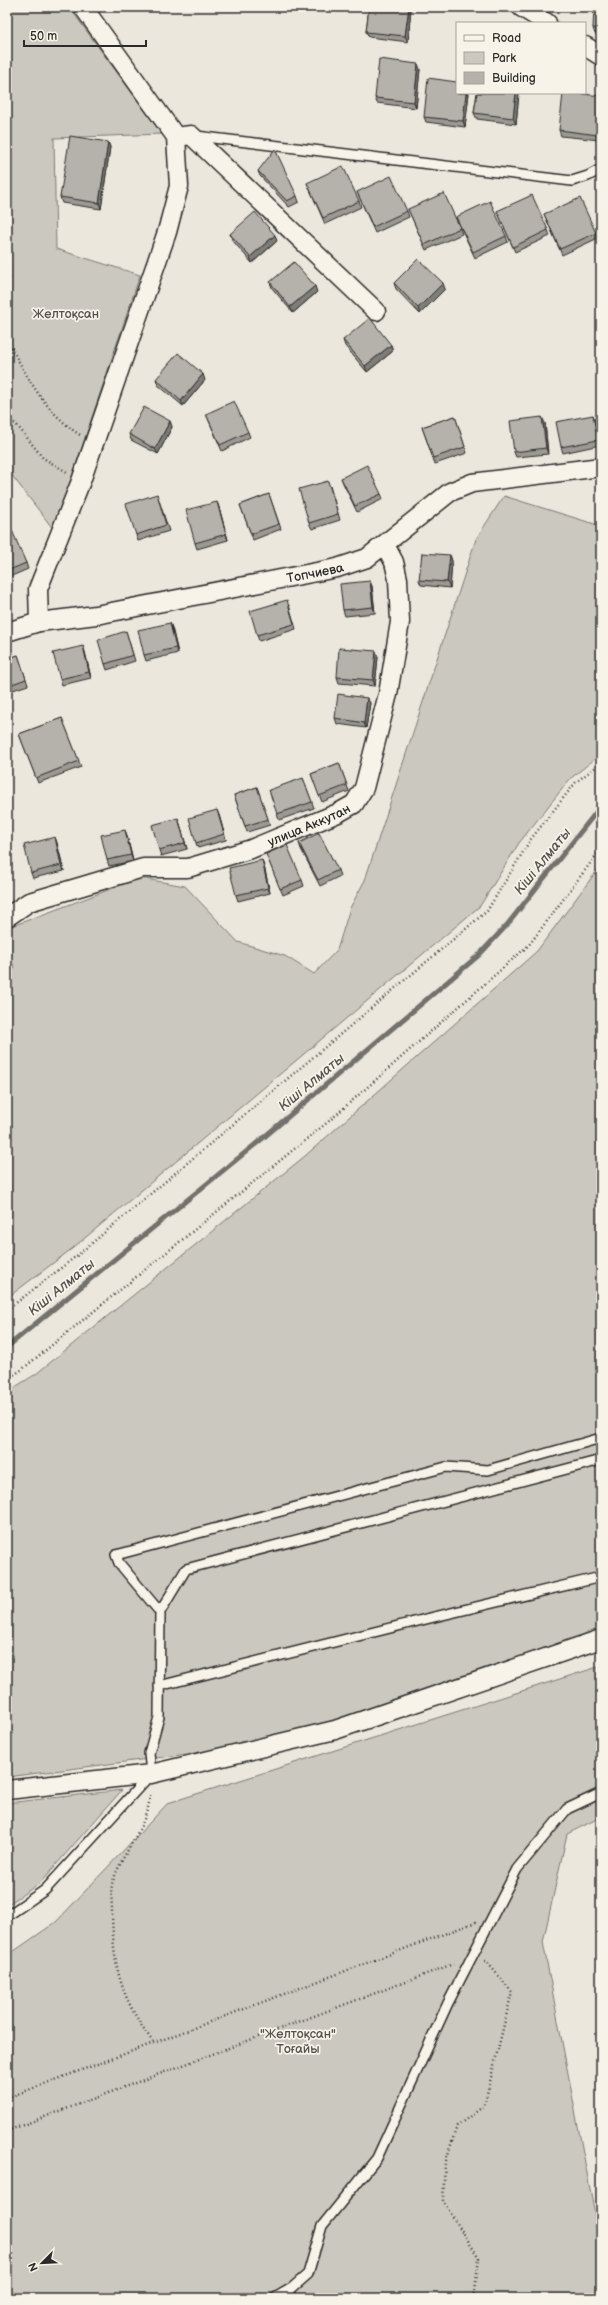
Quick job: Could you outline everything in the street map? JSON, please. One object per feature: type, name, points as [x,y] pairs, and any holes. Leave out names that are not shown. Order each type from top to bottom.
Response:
[{"type":"street","points":[[83,7],[184,136],[376,311]]},
{"type":"street","points":[[521,7],[545,22]]},
{"type":"street","points":[[586,47],[601,56]]},
{"type":"street","points":[[39,622],[38,589],[81,481],[167,232],[179,186],[184,136]]},
{"type":"street","name":"Топчиева","points":[[7,632],[39,622],[96,615],[338,568],[367,558],[450,492],[472,483],[601,467]]},
{"type":"street","name":"улица Аккутан","points":[[7,917],[29,902],[143,868],[188,868],[251,849],[338,813],[354,804],[364,788],[388,694],[400,622],[398,579],[394,562],[385,545]]},
{"type":"street","points":[[7,1790],[151,1774],[335,1730],[601,1640]]},
{"type":"lane","points":[[184,136],[572,181],[588,176],[601,169]]},
{"type":"lane","points":[[160,1612],[119,1563],[116,1555],[446,1467],[488,1470],[601,1438]]},
{"type":"lane","points":[[7,1916],[45,1890],[151,1774],[149,1753],[159,1717],[160,1612],[186,1569],[601,1460]]},
{"type":"lane","points":[[159,1686],[601,1577]]},
{"type":"lane","points":[[275,2298],[292,2288],[308,2274],[322,2226],[377,2158],[448,2003],[517,1869],[567,1809],[601,1793]]},
{"type":"path","points":[[7,246],[10,278],[7,301]]},
{"type":"path","points":[[7,340],[38,395],[61,422],[94,444]]},
{"type":"path","points":[[7,419],[16,424],[43,458],[81,481]]},
{"type":"path","points":[[7,1310],[79,1254],[487,911],[532,839],[576,782],[601,763]]},
{"type":"path","points":[[7,1379],[20,1371],[329,1122],[529,945],[601,849]]},
{"type":"path","points":[[151,1774],[149,1810],[112,1882],[113,1949],[122,1986],[136,2019],[153,2042]]},
{"type":"path","points":[[7,2098],[493,1915]]},
{"type":"path","points":[[7,2131],[472,1957],[487,1962],[512,1992],[484,2106],[457,2126],[445,2164],[443,2201],[479,2258],[474,2298]]},
{"type":"green space","name":"Желтоқсан","points":[[7,7],[69,7],[162,134],[54,138],[56,249],[140,275],[54,530],[7,469]]},
{"type":"green space","points":[[504,496],[601,526],[601,754],[570,779],[519,843],[480,906],[73,1248],[7,1298],[7,972],[15,968],[7,955],[7,928],[140,878],[185,886],[238,942],[285,956],[314,974],[337,950],[350,908],[365,880],[476,539]]},
{"type":"green space","points":[[601,865],[601,1636],[258,1745],[7,1777],[7,1392],[36,1374],[305,1156],[537,951]]},
{"type":"green space","name":"\"Желтоқсан\" Тоғайы","points":[[601,1666],[601,1817],[567,1834],[543,1942],[601,2247],[601,2298],[7,2298],[7,1956],[56,1922],[168,1803]]},
{"type":"green space","points":[[122,1790],[40,1883],[7,1905],[7,1803]]},
{"type":"building","points":[[369,7],[409,7],[405,36],[366,32]]},
{"type":"building","points":[[594,7],[601,7],[601,29],[593,28]]},
{"type":"building","points":[[379,59],[418,64],[414,102],[375,98]]},
{"type":"building","points":[[428,78],[456,82],[456,94],[466,94],[463,121],[424,117]]},
{"type":"building","points":[[477,94],[516,94],[513,118],[474,113]]},
{"type":"building","points":[[563,94],[601,96],[598,135],[559,130]]},
{"type":"building","points":[[70,136],[108,142],[99,203],[60,197]]},
{"type":"building","points":[[275,149],[297,196],[287,201],[258,171]]},
{"type":"building","points":[[343,166],[359,201],[323,218],[307,183]]},
{"type":"building","points":[[391,176],[407,211],[373,227],[357,192]]},
{"type":"building","points":[[444,193],[460,228],[424,245],[408,209]]},
{"type":"building","points":[[532,195],[548,230],[513,247],[497,211]]},
{"type":"building","points":[[580,198],[596,233],[560,249],[544,214]]},
{"type":"building","points":[[490,201],[506,236],[473,252],[456,217]]},
{"type":"building","points":[[255,212],[275,235],[250,257],[230,234]]},
{"type":"building","points":[[601,214],[601,221],[598,216]]},
{"type":"building","points":[[418,259],[443,283],[418,308],[394,283]]},
{"type":"building","points":[[294,262],[315,286],[290,307],[270,282]]},
{"type":"building","points":[[370,318],[391,345],[365,366],[343,340]]},
{"type":"building","points":[[178,353],[203,374],[181,401],[156,379]]},
{"type":"building","points":[[234,401],[248,432],[220,445],[206,414]]},
{"type":"building","points":[[144,407],[170,421],[155,449],[129,434]]},
{"type":"building","points":[[593,415],[598,440],[561,447],[556,422]]},
{"type":"building","points":[[455,416],[465,447],[433,458],[422,427]]},
{"type":"building","points":[[542,417],[546,448],[514,452],[510,421]]},
{"type":"building","points":[[367,465],[381,494],[355,506],[341,478]]},
{"type":"building","points":[[328,481],[338,514],[309,523],[299,489]]},
{"type":"building","points":[[157,494],[166,525],[136,535],[126,504]]},
{"type":"building","points":[[269,494],[279,524],[251,534],[240,505]]},
{"type":"building","points":[[217,502],[226,534],[195,543],[186,510]]},
{"type":"building","points":[[11,528],[26,563],[7,571],[7,529]]},
{"type":"building","points":[[422,553],[450,555],[447,582],[419,580]]},
{"type":"building","points":[[370,581],[373,607],[343,610],[340,584]]},
{"type":"building","points":[[287,600],[294,624],[257,635],[250,611]]},
{"type":"building","points":[[170,623],[176,648],[144,655],[138,630]]},
{"type":"building","points":[[126,631],[133,655],[105,664],[98,640]]},
{"type":"building","points":[[83,646],[89,672],[60,679],[53,653]]},
{"type":"building","points":[[339,648],[376,651],[373,680],[337,677]]},
{"type":"building","points":[[18,655],[26,679],[7,686],[7,659]]},
{"type":"building","points":[[338,694],[367,698],[364,723],[335,718]]},
{"type":"building","points":[[62,718],[79,761],[36,778],[19,734]]},
{"type":"building","points":[[339,763],[347,785],[319,796],[311,774]]},
{"type":"building","points":[[303,778],[312,802],[277,814],[269,790]]},
{"type":"building","points":[[257,787],[268,819],[245,826],[234,795]]},
{"type":"building","points":[[217,810],[224,834],[196,843],[189,818]]},
{"type":"building","points":[[178,818],[185,843],[159,850],[152,825]]},
{"type":"building","points":[[125,830],[131,855],[107,860],[101,835]]},
{"type":"building","points":[[319,833],[338,870],[318,880],[299,843]]},
{"type":"building","points":[[55,837],[61,865],[31,873],[24,845]]},
{"type":"building","points":[[287,845],[302,880],[280,889],[266,854]]},
{"type":"building","points":[[262,860],[268,888],[236,895],[229,868]]},
{"type":"waterway","name":"Кіші Алматы","points":[[7,1347],[263,1138],[479,955],[507,925],[601,806]]}]
